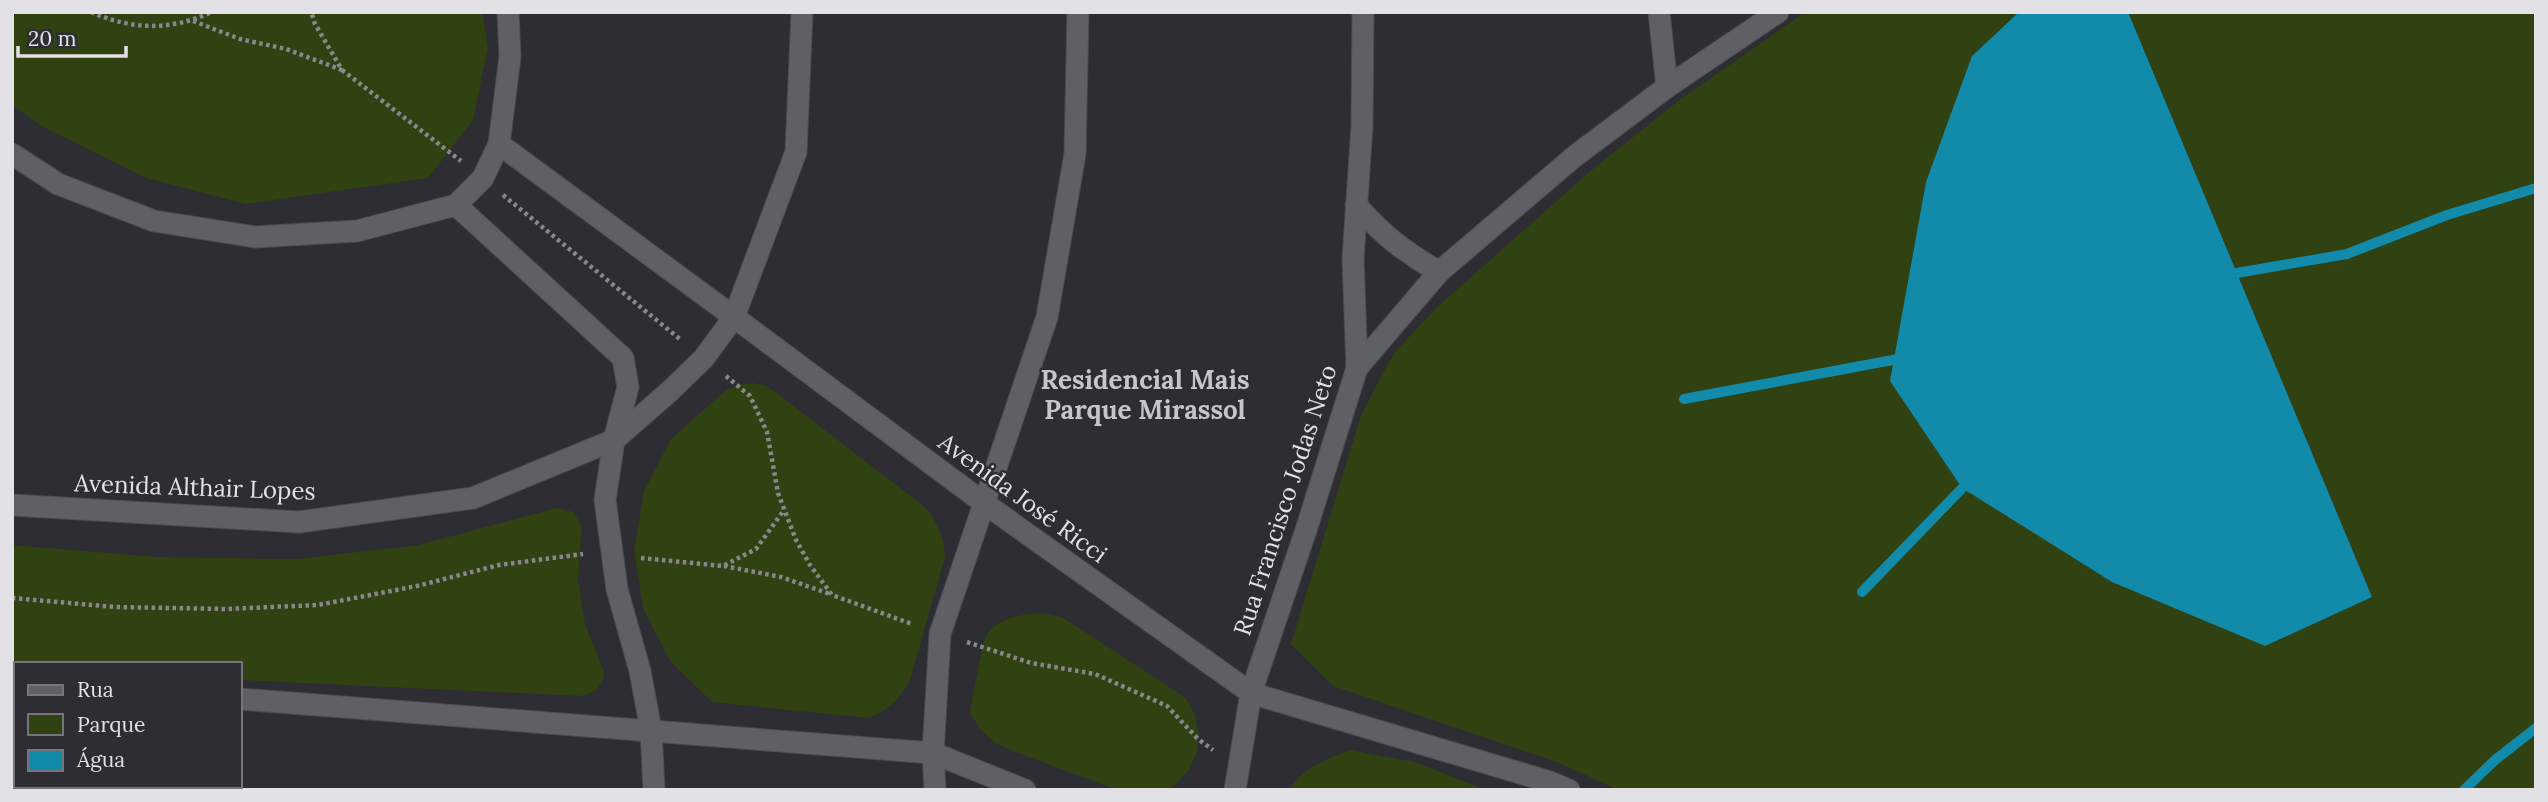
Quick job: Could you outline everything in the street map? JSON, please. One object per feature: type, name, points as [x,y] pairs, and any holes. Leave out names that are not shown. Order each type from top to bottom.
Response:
[{"type":"street","points":[[12,154],[58,184],[154,220],[255,237],[357,231],[456,205],[483,178],[499,144],[510,57],[508,12]]},
{"type":"street","points":[[614,440],[704,358],[734,317],[796,152],[802,12]]},
{"type":"street","points":[[935,790],[933,753],[940,634],[1047,317],[1075,154],[1079,12]]},
{"type":"street","name":"Rua Francisco Jodas Neto","points":[[1238,780],[1251,693],[1357,368],[1353,258],[1362,126],[1363,12]]},
{"type":"street","points":[[1659,12],[1667,87]]},
{"type":"street","points":[[1357,368],[1439,272],[1575,156],[1667,87],[1777,12]]},
{"type":"street","name":"Avenida José Ricci","points":[[499,144],[984,503],[1251,693],[1550,782],[1569,790]]},
{"type":"street","points":[[456,205],[623,358],[628,387],[614,440],[605,500],[617,589],[640,671],[651,730],[654,790]]},
{"type":"street","points":[[1356,205],[1379,231],[1400,249],[1439,272]]},
{"type":"street","name":"Avenida Althair Lopes","points":[[15,504],[299,522],[473,498],[614,440]]},
{"type":"street","points":[[242,699],[933,753],[1025,790]]},
{"type":"path","points":[[91,12],[113,22],[139,27],[167,27],[193,21],[212,12]]},
{"type":"path","points":[[311,12],[342,70]]},
{"type":"path","points":[[193,21],[240,39],[286,49],[342,70],[483,178],[750,396],[767,432],[778,493],[796,540],[832,595]]},
{"type":"path","points":[[723,566],[756,549],[784,510]]},
{"type":"path","points":[[12,598],[115,607],[226,609],[318,605],[417,586],[499,565],[577,554],[723,566],[781,577],[940,634],[1031,663],[1096,674],[1167,706],[1238,780]]},
{"type":"green space","points":[[12,12],[482,12],[488,47],[473,120],[428,178],[246,204],[146,178],[41,126],[12,105]]},
{"type":"green space","points":[[1805,12],[2019,12],[1972,56],[2265,646],[2372,597],[2128,12],[2536,12],[2536,790],[1619,790],[1559,763],[1333,686],[1291,644],[1361,415],[1393,354],[1435,309],[1588,173],[1678,101]]},
{"type":"green space","points":[[753,383],[766,386],[778,394],[926,508],[942,536],[945,557],[910,680],[893,703],[868,718],[712,702],[670,661],[643,608],[634,550],[644,491],[671,439],[726,390]]},
{"type":"green space","points":[[557,508],[573,512],[582,526],[578,579],[585,624],[604,672],[596,691],[581,696],[242,680],[242,662],[14,662],[12,667],[12,545],[157,557],[297,559],[418,545]]},
{"type":"green space","points":[[1042,613],[1062,617],[1186,698],[1195,715],[1199,734],[1197,752],[1189,770],[1176,784],[1167,790],[1117,790],[995,743],[980,729],[970,713],[987,634],[1005,620]]},
{"type":"green space","points":[[1350,750],[1415,762],[1486,790],[1289,790],[1308,770]]},
{"type":"water","points":[[2019,12],[2128,12],[2372,597],[2265,646],[2112,582],[1962,488],[1890,381],[1926,182],[1972,56]]},
{"type":"waterway","points":[[2225,275],[2347,254],[2447,215],[2536,188]]},
{"type":"waterway","points":[[1684,399],[1909,357]]},
{"type":"waterway","points":[[1862,592],[1972,478]]},
{"type":"waterway","points":[[2464,790],[2495,760],[2536,728]]},
{"type":"district","name":"Residencial Mais Parque Mirassol","points":[[1145,394]]}]
